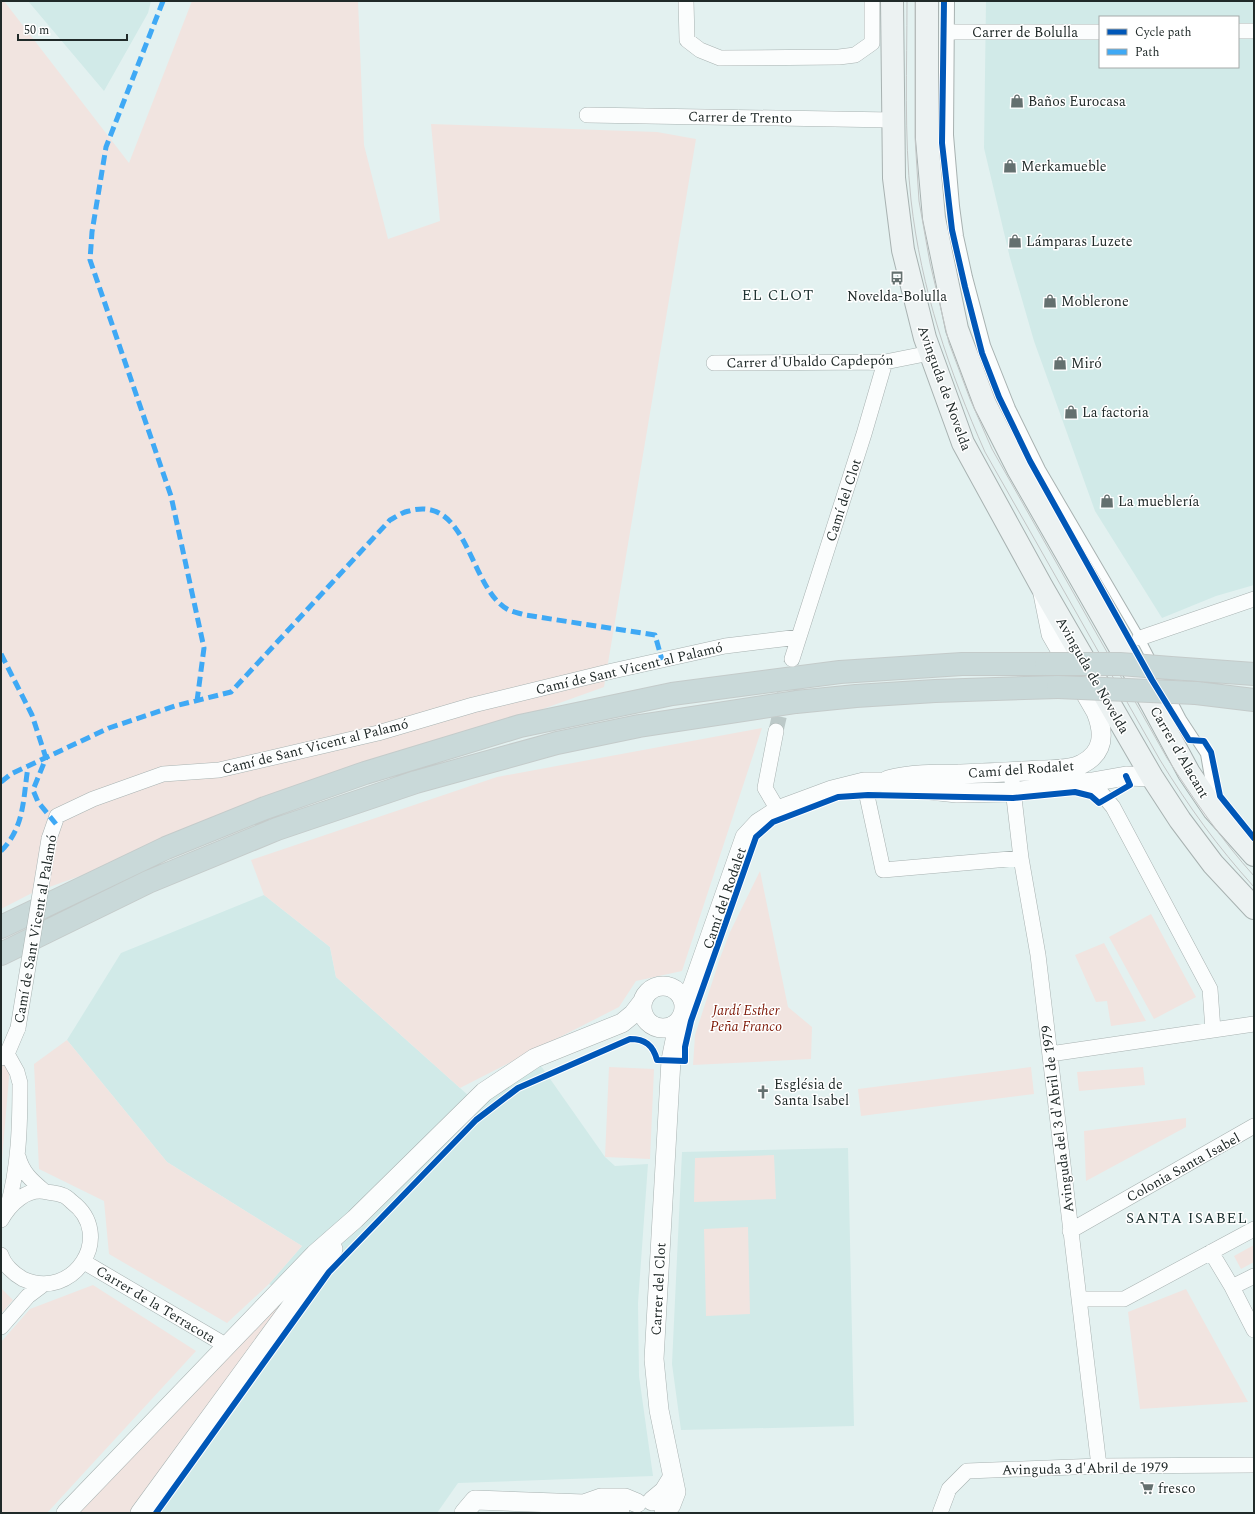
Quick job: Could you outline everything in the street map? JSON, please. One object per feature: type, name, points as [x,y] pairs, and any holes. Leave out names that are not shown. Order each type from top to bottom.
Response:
[{"type":"highway","points":[[1,926],[166,848],[265,808],[365,772],[520,726],[672,694],[840,672],[962,664],[1120,664],[1254,674]]},
{"type":"highway","points":[[1,954],[148,882],[277,829],[416,782],[557,743],[646,725],[796,702],[856,696],[935,691],[1058,687],[1196,693],[1254,700]]},
{"type":"main road","name":"Avinguda de Novelda","points":[[892,1],[892,120],[894,178],[903,250],[930,354],[963,443],[1042,587],[1152,777]]},
{"type":"main road","name":"Carrer d'Alacant","points":[[927,1],[927,139],[934,218],[957,329],[985,404],[1015,463],[1141,684],[1189,773],[1214,810],[1254,855]]},
{"type":"main road","points":[[1152,777],[1180,820],[1213,864],[1254,908]]},
{"type":"street","points":[[686,1],[687,40],[700,50],[720,58],[839,57],[855,55],[872,43],[872,1]]},
{"type":"street","points":[[1239,31],[1254,31]]},
{"type":"street","name":"Carrer de Bolulla","points":[[950,32],[1099,32]]},
{"type":"street","name":"Carrer de Trento","points":[[587,115],[892,120]]},
{"type":"street","name":"Carrer d'Ubaldo Capdepón","points":[[714,363],[885,362],[930,354]]},
{"type":"street","name":"Camí del Clot","points":[[798,637],[864,434],[885,362]]},
{"type":"street","name":"Camí del Rodalet","points":[[681,1013],[700,965],[745,838],[758,823],[778,810],[832,790],[906,776],[1011,772],[1076,767],[1096,754],[1101,740],[1101,725],[1096,712],[1051,634],[1042,587]]},
{"type":"street","points":[[1140,638],[1254,599]]},
{"type":"street","points":[[792,659],[798,637]]},
{"type":"street","name":"Camí de Sant Vicent al Palamó","points":[[4,1056],[18,1028],[49,839],[57,816],[93,799],[163,774],[219,770],[378,733],[473,705],[608,672],[725,646],[798,637]]},
{"type":"street","points":[[776,731],[765,788],[778,810]]},
{"type":"street","name":"Avinguda del 3 d'Abril de 1979","points":[[1011,772],[1021,858],[1038,955],[1099,1466]]},
{"type":"street","name":"Camí del Rodalet","points":[[872,782],[957,793],[1013,792],[1126,776],[1152,777]]},
{"type":"street","points":[[872,782],[883,870],[1021,858]]},
{"type":"street","points":[[1092,782],[1113,807],[1210,989],[1213,1030]]},
{"type":"street","name":"Camí del Rodalet","points":[[667,986],[686,977],[700,965]]},
{"type":"street","points":[[66,1513],[315,1254],[355,1219],[484,1092],[535,1058],[622,1023],[633,1014],[652,989],[667,986],[675,990],[681,996],[681,1013],[672,1026],[663,1028],[652,1025],[622,1023]]},
{"type":"street","points":[[643,1000],[643,1013],[652,1025]]},
{"type":"street","name":"Carrer del Clot","points":[[655,1509],[674,1485],[660,1410],[654,1359],[671,1060],[681,1013]]},
{"type":"street","points":[[1050,1054],[1254,1024]]},
{"type":"street","name":"Carrer del Clot","points":[[652,1025],[664,1041],[671,1060]]},
{"type":"street","points":[[4,1056],[17,1072],[20,1083],[18,1156],[13,1190],[4,1214]]},
{"type":"street","name":"Colonia Santa Isabel","points":[[1070,1231],[1254,1126]]},
{"type":"street","points":[[18,1156],[20,1166],[29,1178],[44,1191]]},
{"type":"street","points":[[1,1255],[9,1268],[19,1277],[31,1282],[44,1284],[60,1282],[74,1274],[84,1262],[91,1243],[89,1224],[79,1207],[64,1195],[44,1191],[24,1196],[4,1214]]},
{"type":"street","points":[[140,1513],[355,1219]]},
{"type":"street","points":[[1080,1299],[1124,1299],[1254,1229]]},
{"type":"street","points":[[1211,1252],[1232,1287],[1254,1330]]},
{"type":"street","name":"Carrer de la Terracota","points":[[84,1262],[227,1346]]},
{"type":"street","points":[[1232,1287],[1254,1276]]},
{"type":"street","points":[[1,1327],[28,1296],[44,1284]]},
{"type":"street","name":"Avinguda 3 d'Abril de 1979","points":[[940,1513],[949,1489],[967,1471],[1099,1466],[1254,1465]]},
{"type":"street","points":[[597,1508],[600,1498],[625,1498],[655,1509],[664,1491],[674,1485]]},
{"type":"street","points":[[464,1513],[475,1500],[510,1507],[597,1508],[620,1513]]},
{"type":"lane","points":[[950,1],[949,135],[955,206],[966,270],[986,345],[1011,408],[1041,469],[1140,638],[1182,719],[1205,754],[1214,810]]},
{"type":"shaded area","points":[[28,1],[151,1],[148,13],[104,91]]},
{"type":"shaded area","points":[[986,1],[1254,1],[1254,585],[1216,596],[1162,618],[1095,511],[1034,341],[1010,258],[984,148]]},
{"type":"shaded area","points":[[264,895],[330,947],[336,977],[479,1105],[541,1066],[605,1157],[615,1166],[648,1164],[638,1303],[639,1376],[653,1476],[458,1483],[437,1513],[139,1513],[287,1295],[269,1284],[302,1246],[167,1162],[67,1040],[121,953]]},
{"type":"shaded area","points":[[848,1148],[854,1426],[681,1430],[672,1364],[682,1152]]},
{"type":"green space","points":[[1,1],[4,1],[129,163],[192,1],[358,1],[364,145],[388,239],[440,221],[431,124],[657,132],[696,139],[604,687],[30,894],[1,909]]},
{"type":"green space","points":[[762,728],[682,971],[636,981],[619,1007],[460,1088],[336,977],[330,947],[264,895],[251,860],[497,777]]},
{"type":"green space","name":"Jardí Esther Peña Franco","points":[[760,871],[788,1007],[812,1027],[811,1059],[693,1065],[695,1035],[720,958],[730,932]]},
{"type":"green space","points":[[1151,914],[1196,997],[1154,1019],[1109,937]]},
{"type":"green space","points":[[1104,943],[1146,1021],[1111,1026],[1107,1001],[1096,1002],[1075,955]]},
{"type":"green space","points":[[67,1040],[167,1162],[302,1246],[269,1284],[227,1323],[109,1254],[104,1201],[39,1169],[34,1064]]},
{"type":"green space","points":[[1,1050],[10,1066],[1,1171]]},
{"type":"green space","points":[[609,1067],[654,1069],[650,1159],[605,1157]]},
{"type":"green space","points":[[1031,1067],[1034,1094],[861,1116],[858,1089]]},
{"type":"green space","points":[[1143,1067],[1145,1085],[1079,1091],[1077,1072]]},
{"type":"green space","points":[[1186,1118],[1186,1127],[1086,1181],[1084,1131]]},
{"type":"green space","points":[[774,1155],[776,1199],[694,1202],[695,1158]]},
{"type":"green space","points":[[748,1227],[750,1314],[706,1316],[704,1229]]},
{"type":"green space","points":[[1254,1245],[1254,1262],[1241,1269],[1234,1256]]},
{"type":"green space","points":[[93,1285],[196,1351],[47,1513],[1,1513],[1,1342],[30,1309]]},
{"type":"green space","points":[[1,1288],[13,1300],[1,1314]]},
{"type":"green space","points":[[1186,1289],[1248,1402],[1140,1409],[1128,1312]]},
{"type":"green space","points":[[288,1295],[139,1513],[73,1513]]},
{"type":"tunnel","points":[[776,731],[792,659]]},
{"type":"tram line","points":[[907,1],[907,151],[911,200],[916,233],[929,297],[938,329],[948,360],[972,422],[985,452],[1160,760],[1204,826],[1254,887]]},
{"type":"tram line","points":[[915,1],[915,137],[919,201],[930,263],[949,343],[970,399],[992,449],[1167,758],[1208,819],[1254,876]]},
{"type":"marked path","points":[[163,1],[106,147],[92,232],[90,260],[171,496],[204,648],[197,701]]},
{"type":"marked path","points":[[1,782],[11,774],[109,728],[175,706],[231,692],[390,520],[401,513],[409,511],[429,509],[444,516],[456,529],[466,545],[484,582],[494,598],[507,609],[525,615],[655,635],[662,660]]},
{"type":"marked path","points":[[1,654],[32,715],[46,758],[33,790],[38,802],[56,824]]},
{"type":"marked path","points":[[1,851],[9,842],[19,822],[24,801],[28,767]]},
{"type":"cycle path","points":[[944,1],[942,143],[952,230],[982,353],[999,397],[1030,461],[1152,680],[1189,740],[1204,741],[1211,752],[1220,796],[1254,838]]},
{"type":"cycle path","points":[[156,1513],[329,1272],[476,1120],[518,1088],[630,1039],[640,1040],[648,1044],[653,1050],[657,1060],[685,1061],[685,1047],[691,1021],[756,837],[773,822],[838,797],[868,795],[1013,798],[1075,792],[1091,796],[1099,803],[1130,785],[1126,776]]},
{"type":"place","name":"Baños Eurocasa","points":[[1017,101]]},
{"type":"place","name":"Merkamueble","points":[[1010,166]]},
{"type":"place","name":"Lámparas Luzete","points":[[1015,241]]},
{"type":"place","name":"Novelda-Bolulla","points":[[897,278]]},
{"type":"place","name":"Moblerone","points":[[1050,301]]},
{"type":"place","name":"Miró","points":[[1060,363]]},
{"type":"place","name":"La factoria","points":[[1071,412]]},
{"type":"place","name":"La mueblería","points":[[1107,501]]},
{"type":"place","name":"Església de Santa Isabel","points":[[763,1092]]},
{"type":"place","name":"fresco","points":[[1147,1488]]},
{"type":"district","name":"EL CLOT","points":[[778,295]]},
{"type":"district","name":"SANTA ISABEL","points":[[1187,1218]]}]
